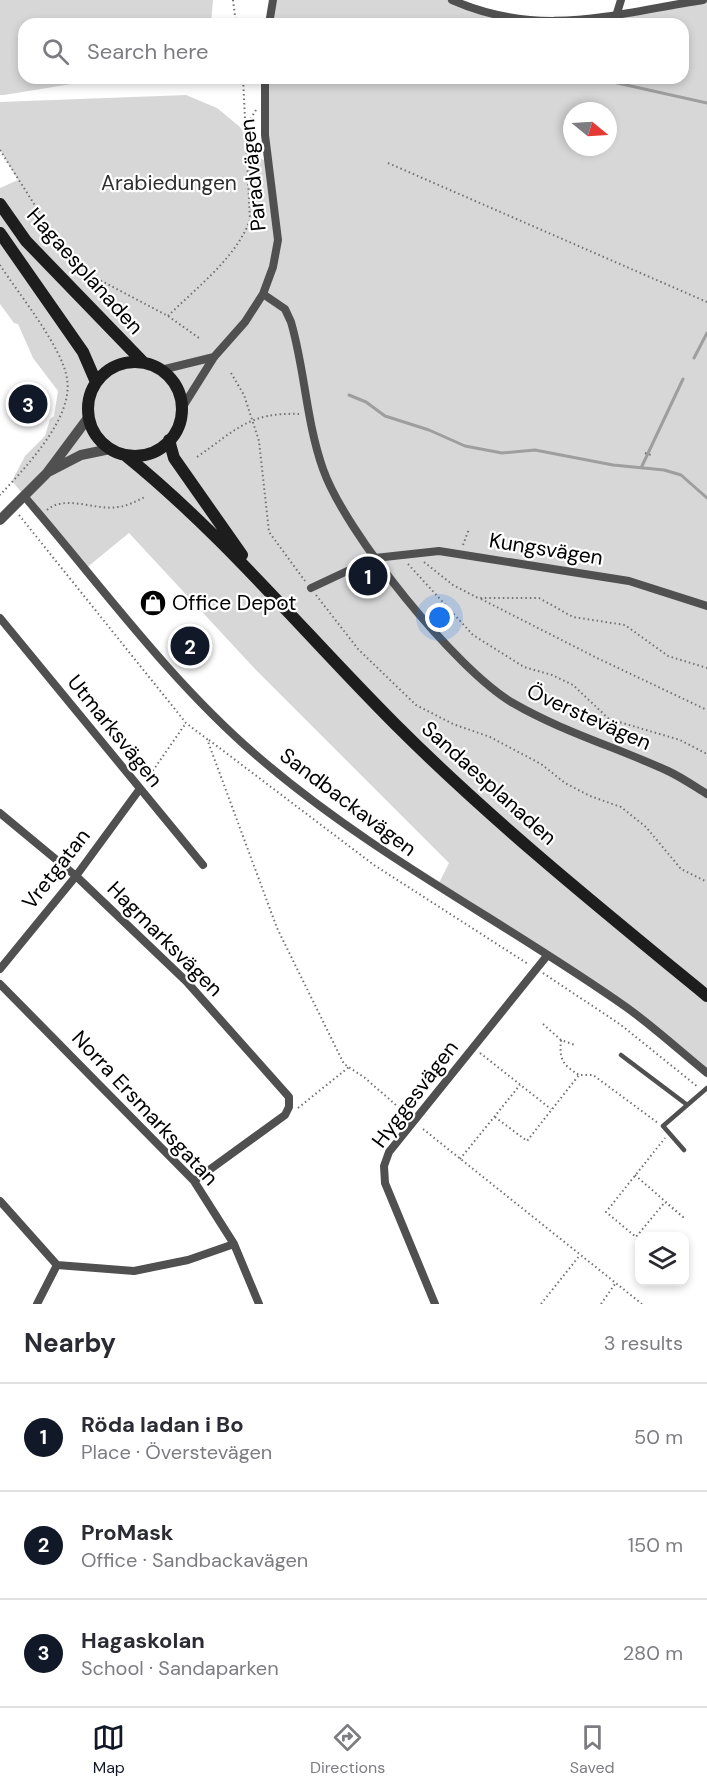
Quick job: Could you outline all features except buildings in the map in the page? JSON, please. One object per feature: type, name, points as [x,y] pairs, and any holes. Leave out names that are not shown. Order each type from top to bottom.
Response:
[{"type":"main road","name":"Hagaesplanaden","points":[[0,204],[26,242],[143,362]]},
{"type":"main road","name":"Hagaesplanaden","points":[[0,233],[83,352],[96,382]]},
{"type":"main road","points":[[143,362],[161,369],[175,384],[182,408],[178,425],[169,440],[147,454],[125,455],[110,449],[96,436],[88,418],[89,396],[96,382],[116,366],[143,362]]},
{"type":"main road","name":"Sandaesplanaden","points":[[169,440],[174,458],[261,581]]},
{"type":"main road","name":"Sandaesplanaden","points":[[125,455],[181,502],[261,581],[396,725],[483,807],[707,996]]},
{"type":"street","points":[[270,18],[273,0]]},
{"type":"street","points":[[452,0],[510,18]]},
{"type":"street","points":[[616,16],[621,0]]},
{"type":"street","points":[[606,18],[702,0]]},
{"type":"street","name":"Paradvägen","points":[[182,408],[214,357],[245,322],[263,294],[278,240],[265,135],[265,84]]},
{"type":"street","name":"Överstevägen","points":[[263,294],[285,309],[291,322],[308,414],[323,470],[336,499],[375,558],[472,671],[511,702],[566,731],[669,771],[707,794]]},
{"type":"street","points":[[161,369],[214,357]]},
{"type":"street","points":[[0,520],[47,473],[88,418]]},
{"type":"street","points":[[47,473],[81,455],[110,449]]},
{"type":"street","name":"Sandbackavägen","points":[[24,496],[143,642],[191,693],[255,755],[349,828],[402,865],[628,1009],[707,1073]]},
{"type":"street","name":"Kungsvägen","points":[[375,558],[439,551],[460,553],[629,581],[707,606]]},
{"type":"street","points":[[311,588],[375,558]]},
{"type":"street","name":"Utmarksvägen","points":[[0,618],[203,866]]},
{"type":"street","name":"Vretgatan","points":[[0,969],[76,876],[139,790]]},
{"type":"street","name":"Hagmarksvägen","points":[[0,813],[76,876],[186,981],[289,1097],[285,1115]]},
{"type":"street","name":"Hyggesvägen","points":[[435,1304],[385,1183],[384,1166],[389,1152],[546,957]]},
{"type":"street","name":"Norra Ersmarksgatan","points":[[0,984],[194,1181],[234,1244],[259,1304]]},
{"type":"street","points":[[194,1181],[285,1115]]},
{"type":"street","points":[[0,1201],[57,1265],[134,1270],[188,1260],[234,1244]]},
{"type":"street","points":[[37,1304],[57,1265]]},
{"type":"lane","points":[[621,1055],[686,1104]]},
{"type":"lane","points":[[684,1150],[663,1126],[707,1088]]},
{"type":"path","points":[[233,0],[235,18]]},
{"type":"path","points":[[168,316],[225,259],[246,230],[250,220],[243,84]]},
{"type":"path","points":[[0,150],[58,242],[75,261],[94,277],[118,292],[168,316],[199,338]]},
{"type":"path","points":[[388,163],[707,302]]},
{"type":"path","points":[[0,265],[63,362],[68,381],[62,409],[50,436],[0,496],[30,527],[186,723],[374,865],[621,1025],[699,1088]]},
{"type":"path","points":[[231,373],[244,395],[259,441],[268,532],[358,649],[416,705],[453,724],[500,742],[541,764],[565,783],[590,796],[621,807],[646,827],[681,869],[707,882]]},
{"type":"path","points":[[198,457],[252,419],[278,413],[308,414]]},
{"type":"path","points":[[645,453],[651,455]]},
{"type":"path","points":[[30,527],[53,505],[69,503],[117,508],[145,497]]},
{"type":"path","points":[[460,553],[469,529]]},
{"type":"path","points":[[401,556],[424,562],[453,585],[597,658],[707,710]]},
{"type":"path","points":[[401,556],[473,635],[524,667],[552,675],[573,685],[609,719],[680,741],[707,754]]},
{"type":"path","points":[[478,598],[539,597],[573,617],[625,625],[668,656],[707,668]]},
{"type":"path","points":[[139,790],[186,723]]},
{"type":"path","points":[[207,739],[278,928],[344,1064],[365,1078],[404,1112]]},
{"type":"path","points":[[543,1024],[561,1040],[575,1045]]},
{"type":"path","points":[[561,1040],[560,1059],[563,1064],[579,1076],[593,1075],[663,1126]]},
{"type":"path","points":[[473,1047],[551,1109]]},
{"type":"path","points":[[285,1115],[349,1067]]},
{"type":"path","points":[[495,1117],[527,1141],[579,1076]]},
{"type":"path","points":[[460,1159],[520,1085]]},
{"type":"path","points":[[423,1129],[642,1304]]},
{"type":"path","points":[[635,1175],[683,1217],[665,1202],[636,1237],[606,1212],[635,1175],[669,1133]]},
{"type":"path","points":[[541,1304],[580,1255]]},
{"type":"path","points":[[601,1304],[615,1284]]},
{"type":"green space","points":[[0,0],[213,0],[212,18],[18,18],[18,84],[71,84],[0,95]]},
{"type":"green space","points":[[273,0],[452,0],[526,18],[270,18]]},
{"type":"green space","name":"Arabiedungen","points":[[707,0],[707,1073],[628,1009],[437,887],[449,863],[255,669],[129,533],[85,569],[12,481],[25,456],[45,436],[50,419],[54,416],[58,391],[33,358],[18,324],[14,323],[0,304],[0,188],[18,180],[0,150],[0,102],[186,95],[217,108],[240,127],[259,157],[267,162],[265,84],[689,84],[689,18],[573,18]]},
{"type":"waterway","points":[[622,84],[707,103]]},
{"type":"waterway","points":[[694,358],[707,333]]},
{"type":"waterway","points":[[642,466],[683,379]]},
{"type":"waterway","points":[[349,395],[366,402],[385,416],[429,430],[465,446],[502,453],[535,450],[613,465],[664,470],[681,475],[707,498]]},
{"type":"place","name":"Hagaskolan","points":[[28,404]]},
{"type":"place","name":"Röda ladan i Bo","points":[[368,576]]},
{"type":"place","name":"Office Depot","points":[[153,603]]},
{"type":"place","name":"ProMask","points":[[190,646]]}]
